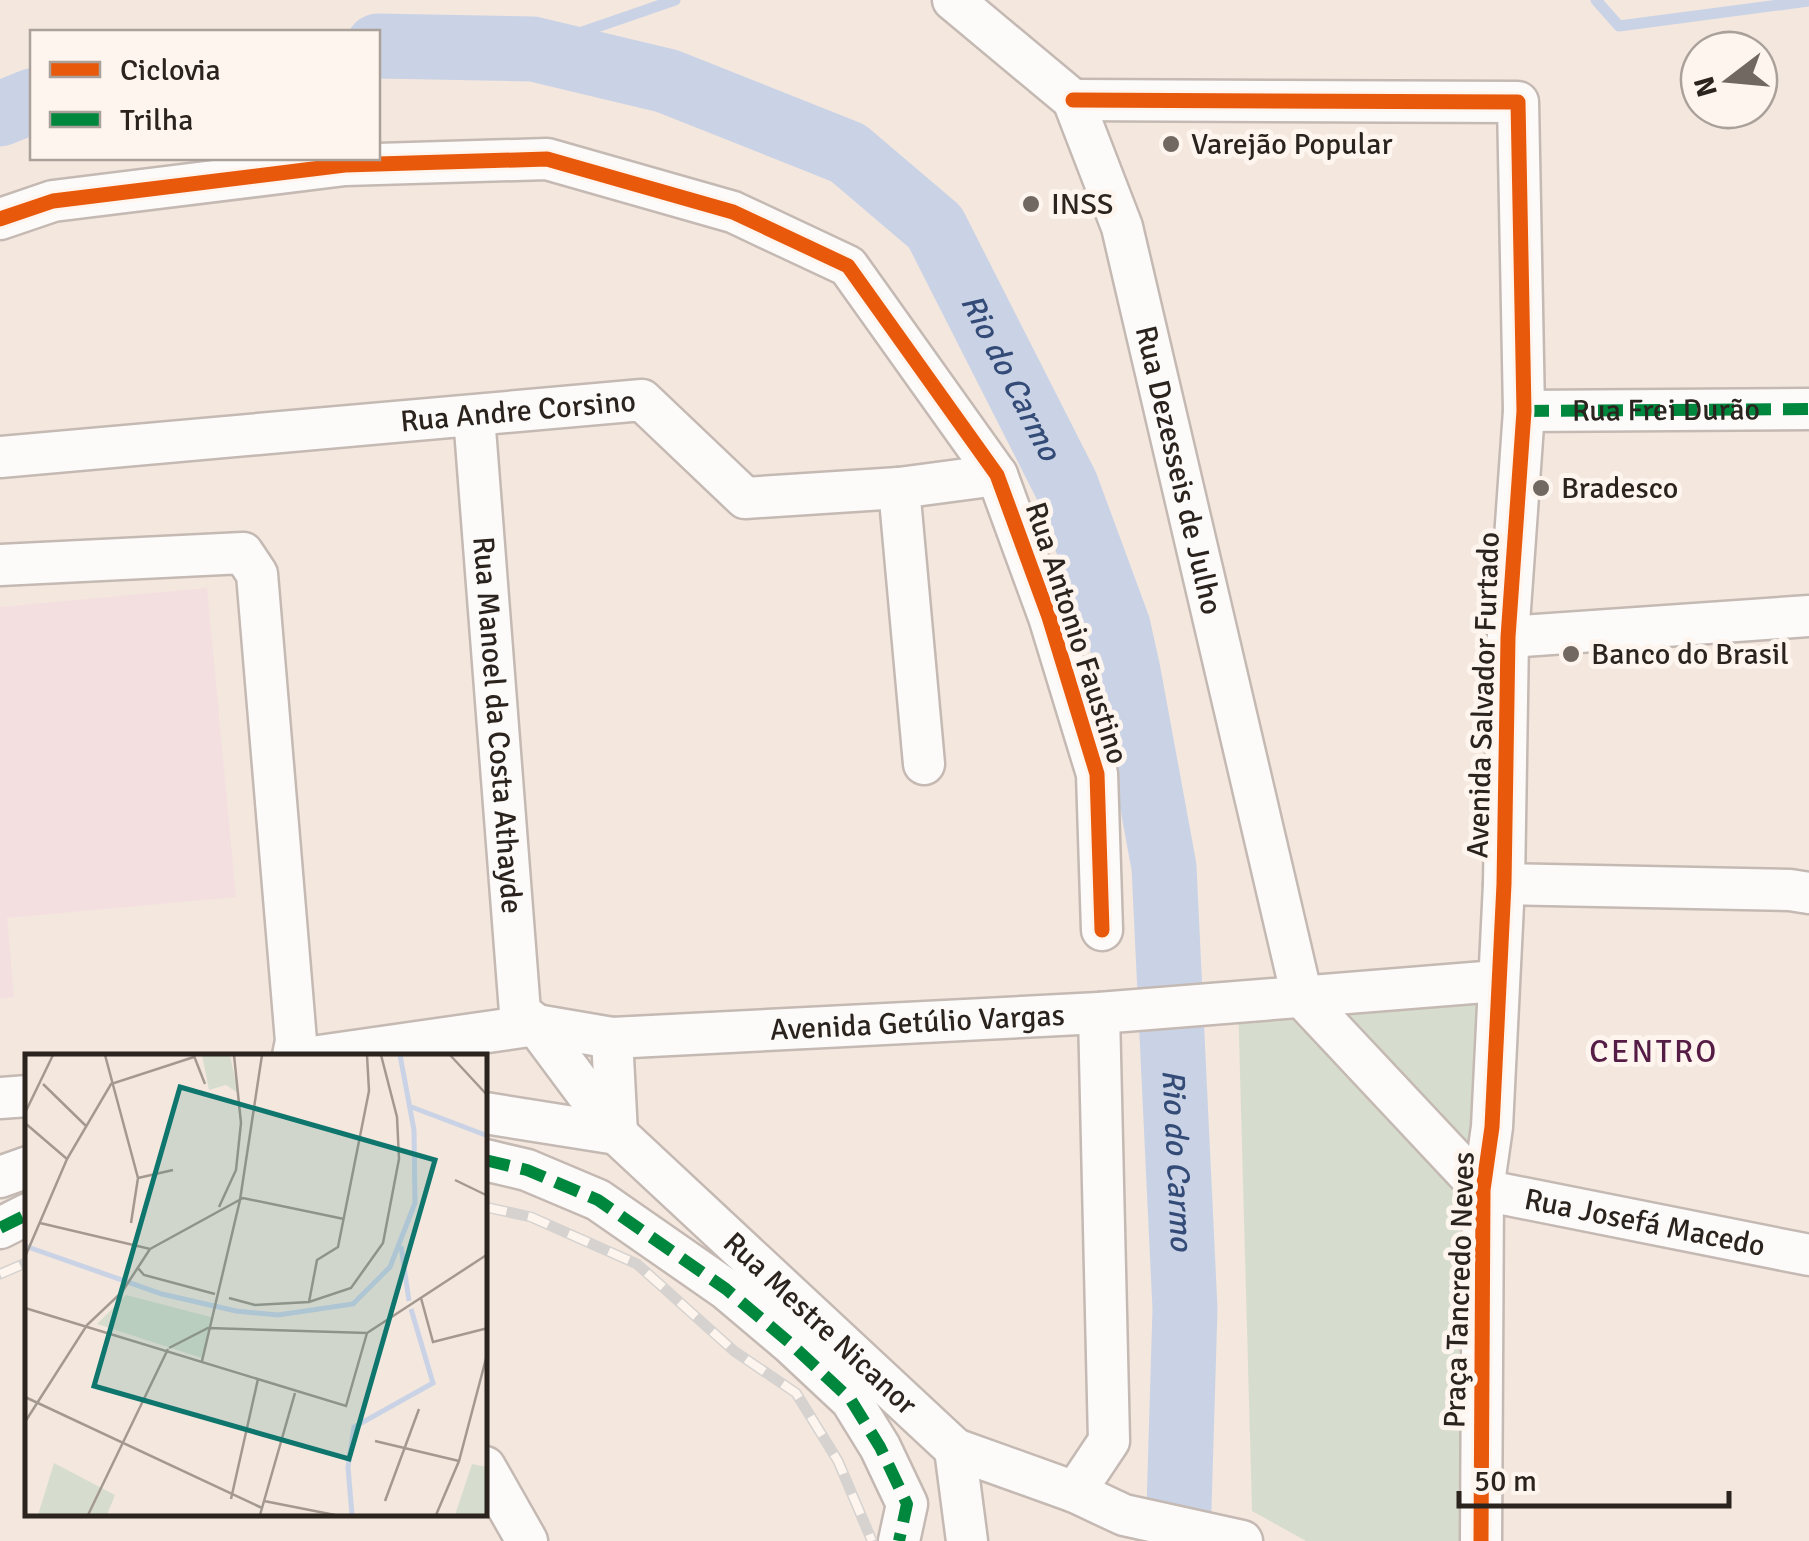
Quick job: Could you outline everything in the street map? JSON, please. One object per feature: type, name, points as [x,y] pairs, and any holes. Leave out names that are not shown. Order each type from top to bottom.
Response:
[{"type":"street","name":"Rua Dezesseis de Julho","points":[[953,0],[1072,100],[1122,228],[1302,997]]},
{"type":"street","name":"Avenida Salvador Furtado","points":[[1072,100],[1518,102],[1524,411],[1508,637],[1504,884],[1498,981]]},
{"type":"street","name":"Rua Antonio Faustino","points":[[0,219],[53,200],[345,164],[547,159],[732,212],[848,266],[997,475],[1049,617],[1097,774],[1102,930]]},
{"type":"street","name":"Rua Andre Corsino","points":[[0,457],[642,400],[745,498],[899,488],[997,475]]},
{"type":"street","name":"Rua Frei Durão","points":[[1524,411],[1809,408]]},
{"type":"street","name":"Rua Manoel da Costa Athayde","points":[[474,416],[520,1012],[536,1025],[617,1134]]},
{"type":"street","points":[[899,488],[924,764]]},
{"type":"street","points":[[0,564],[243,552],[256,574],[294,1054]]},
{"type":"street","points":[[1508,637],[1809,616]]},
{"type":"street","points":[[1504,884],[1809,893]]},
{"type":"street","points":[[1302,997],[1498,981]]},
{"type":"street","name":"Praça Tancredo Neves","points":[[1481,1541],[1483,1190],[1492,1127],[1498,981]]},
{"type":"street","name":"Avenida Getúlio Vargas","points":[[334,1054],[536,1025],[612,1038],[1302,997]]},
{"type":"street","name":"Praça Tancredo Neves","points":[[1302,997],[1483,1190]]},
{"type":"street","points":[[1076,1492],[1109,1441],[1111,1011]]},
{"type":"street","points":[[471,1054],[536,1025]]},
{"type":"street","points":[[488,1114],[617,1134],[612,1038]]},
{"type":"street","points":[[0,1098],[25,1096]]},
{"type":"street","name":"Rua Mestre Nicanor","points":[[617,1134],[955,1449]]},
{"type":"street","points":[[488,1161],[526,1170],[598,1200],[726,1289],[790,1342],[851,1400],[880,1447],[907,1504],[900,1541]]},
{"type":"street","points":[[0,1177],[25,1169]]},
{"type":"street","name":"Rua Josefá Macedo","points":[[1483,1190],[1809,1254]]},
{"type":"street","points":[[0,1228],[25,1216]]},
{"type":"street","points":[[968,1541],[955,1449],[1076,1492],[1124,1515],[1240,1540]]},
{"type":"street","points":[[488,1471],[527,1541]]},
{"type":"shaded area","points":[[207,588],[236,897],[7,918],[14,997],[0,999],[0,607]]},
{"type":"green space","points":[[1480,986],[1462,1541],[1306,1541],[1252,1511],[1238,1001]]},
{"type":"waterway","points":[[533,49],[675,0]]},
{"type":"waterway","points":[[1596,0],[1619,26],[1809,1]]},
{"type":"waterway","name":"Rio do Carmo","points":[[380,46],[533,49],[667,81],[848,153],[935,227],[1066,485],[1118,626],[1128,671],[1164,867],[1185,1309],[1178,1541]]},
{"type":"waterway","name":"Rio do Carmo","points":[[0,114],[30,102]]},
{"type":"railway","points":[[488,1208],[531,1217],[637,1264],[734,1351],[796,1393],[838,1461],[872,1541]]},
{"type":"railway","points":[[0,1274],[25,1263]]},
{"type":"marked path","points":[[1524,411],[1809,409]]},
{"type":"marked path","points":[[488,1161],[527,1170],[598,1200],[726,1289],[790,1343],[851,1400],[880,1447],[907,1504],[899,1541]]},
{"type":"marked path","points":[[0,1228],[25,1216]]},
{"type":"cycle path","points":[[1073,100],[1518,102],[1524,411],[1508,637],[1504,884],[1492,1127],[1483,1190],[1481,1541]]},
{"type":"cycle path","points":[[0,219],[53,201],[345,165],[547,159],[733,212],[848,266],[997,475],[1049,617],[1097,774],[1102,930]]},
{"type":"place","name":"Varejão Popular","points":[[1171,144]]},
{"type":"place","name":"INSS","points":[[1031,204]]},
{"type":"place","name":"Bradesco","points":[[1541,488]]},
{"type":"place","name":"Banco do Brasil","points":[[1571,654]]},
{"type":"district","name":"CENTRO","points":[[1654,1051]]}]
